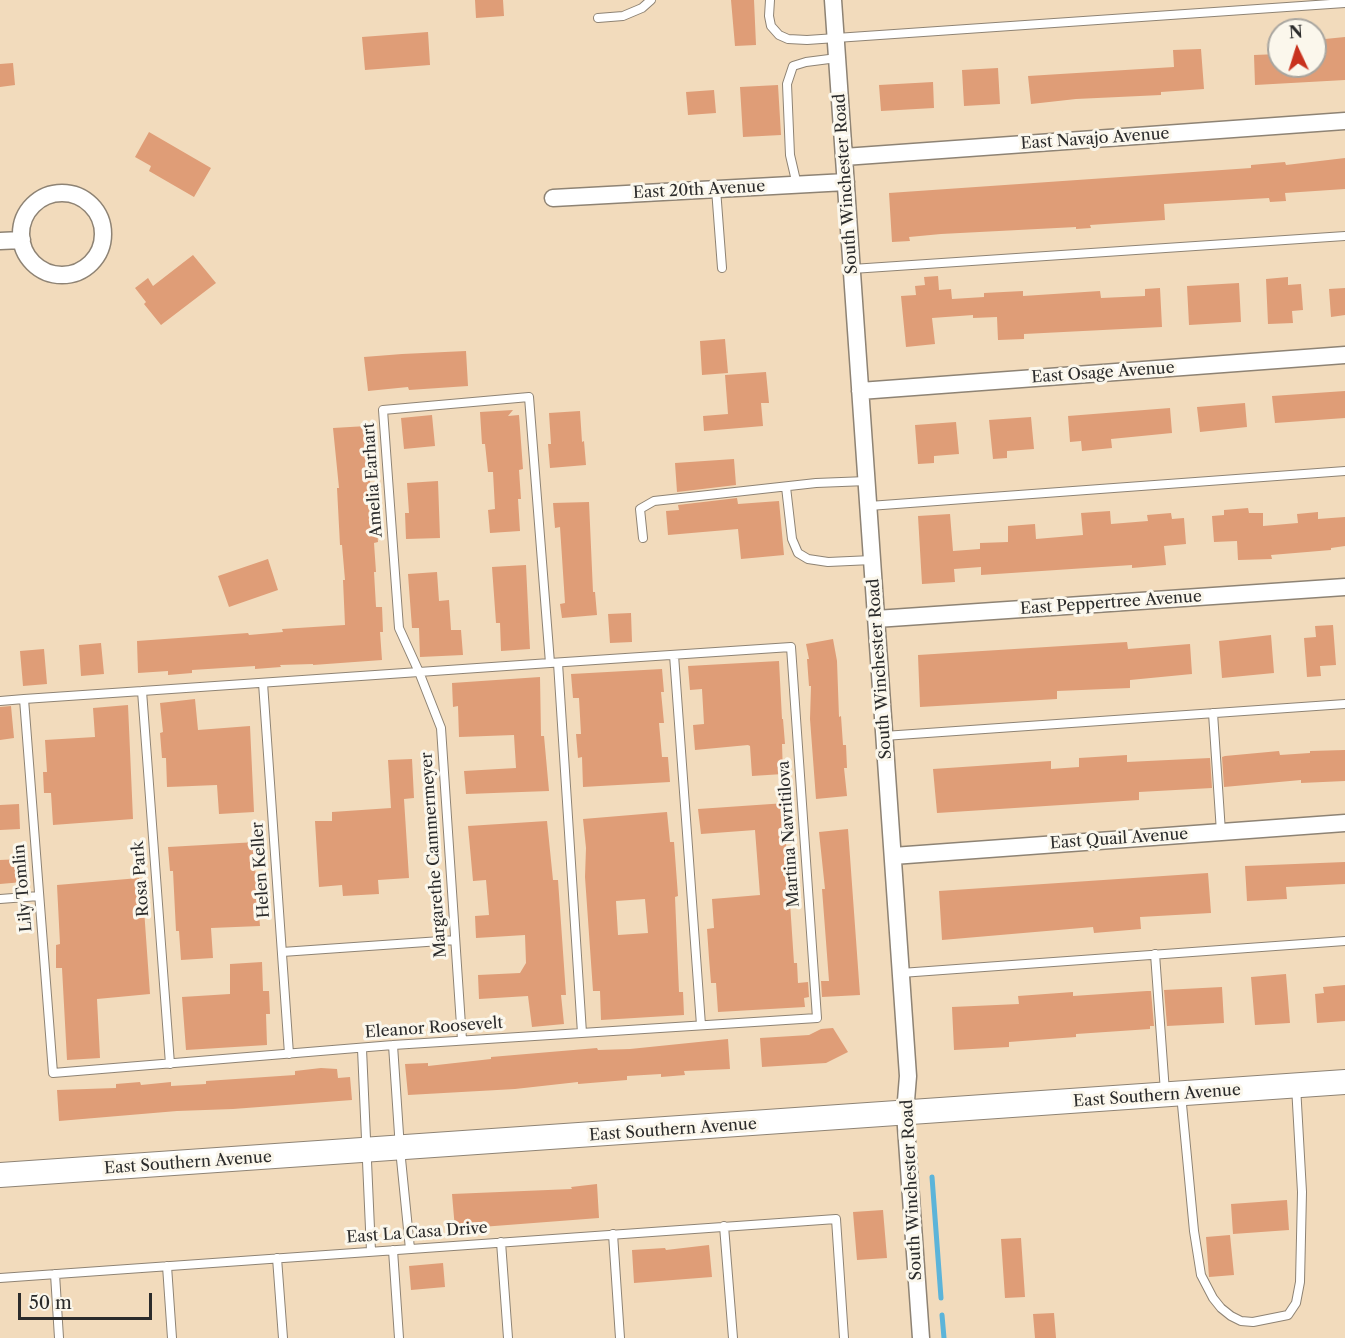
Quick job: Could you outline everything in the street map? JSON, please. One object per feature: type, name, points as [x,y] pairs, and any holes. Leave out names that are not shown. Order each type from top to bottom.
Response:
[{"type":"main road","name":"East Southern Avenue","points":[[0,1175],[1345,1082]]},
{"type":"street","name":"South Winchester Road","points":[[833,0],[908,1076],[905,1113],[921,1338]]},
{"type":"street","name":"East Navajo Avenue","points":[[844,157],[1345,121]]},
{"type":"street","name":"East 20th Avenue","points":[[553,198],[846,182]]},
{"type":"street","points":[[61,194],[75,195],[87,201],[96,211],[102,223],[104,237],[97,256],[83,270],[70,275],[57,275],[39,267],[25,252],[22,240],[22,226],[36,203],[48,196],[61,194]]},
{"type":"street","points":[[0,241],[22,240]]},
{"type":"street","name":"East Osage Avenue","points":[[860,391],[1345,355]]},
{"type":"street","name":"East Peppertree Avenue","points":[[876,619],[1345,587]]},
{"type":"street","name":"East Quail Avenue","points":[[893,856],[1345,823]]},
{"type":"lane","points":[[598,18],[623,16],[642,8],[651,0]]},
{"type":"lane","points":[[771,0],[769,16],[771,26],[779,35],[788,39],[836,39],[1345,3]]},
{"type":"lane","points":[[797,184],[790,155],[787,84],[793,66],[837,58]]},
{"type":"lane","points":[[716,189],[722,268]]},
{"type":"lane","points":[[852,269],[1345,236]]},
{"type":"lane","name":"Amelia Earhart","points":[[419,672],[399,628],[383,410],[529,397],[554,663]]},
{"type":"lane","points":[[868,506],[1345,471]]},
{"type":"lane","points":[[643,538],[640,509],[654,501],[816,483],[867,481]]},
{"type":"lane","points":[[786,487],[792,539],[798,553],[808,559],[828,562],[872,560]]},
{"type":"lane","name":"Martina Navritilova","points":[[674,655],[791,647],[817,1018]]},
{"type":"lane","points":[[0,701],[674,655],[701,1025]]},
{"type":"lane","points":[[554,663],[582,1033]]},
{"type":"lane","name":"Margarethe Cammermeyer","points":[[419,672],[441,728],[462,1040]]},
{"type":"lane","name":"Helen Keller","points":[[263,683],[289,1054]]},
{"type":"lane","name":"Rosa Park","points":[[142,691],[170,1064]]},
{"type":"lane","name":"Lily Tomlin","points":[[24,699],[53,1073]]},
{"type":"lane","points":[[884,736],[1345,704]]},
{"type":"lane","points":[[1213,713],[1221,832]]},
{"type":"lane","points":[[0,899],[39,896]]},
{"type":"lane","points":[[282,952],[455,940]]},
{"type":"lane","points":[[901,973],[1345,940]]},
{"type":"lane","points":[[1155,954],[1173,1094],[1201,1275],[1221,1308],[1241,1321],[1253,1322],[1288,1315],[1296,1303],[1299,1282],[1302,1192],[1296,1086]]},
{"type":"lane","name":"Eleanor Roosevelt","points":[[53,1073],[462,1040],[817,1018]]},
{"type":"lane","points":[[393,1045],[410,1249]]},
{"type":"lane","points":[[362,1049],[371,1251]]},
{"type":"lane","name":"East La Casa Drive","points":[[0,1278],[836,1218],[844,1338]]},
{"type":"lane","points":[[724,1226],[733,1338]]},
{"type":"lane","points":[[613,1234],[620,1338]]},
{"type":"lane","points":[[501,1242],[508,1338]]},
{"type":"lane","points":[[393,1250],[399,1338]]},
{"type":"lane","points":[[277,1258],[283,1338]]},
{"type":"lane","points":[[167,1266],[172,1338]]},
{"type":"lane","points":[[55,1274],[59,1338]]},
{"type":"building","points":[[475,0],[503,0],[504,16],[476,18]]},
{"type":"building","points":[[731,0],[754,0],[756,45],[735,46]]},
{"type":"building","points":[[428,32],[430,65],[365,70],[362,37]]},
{"type":"building","points":[[1345,37],[1345,80],[1255,85],[1254,55],[1267,54],[1267,78],[1327,78],[1327,39]]},
{"type":"building","points":[[1201,49],[1204,89],[1161,92],[1161,95],[1076,99],[1031,104],[1028,76],[1174,67],[1173,50]]},
{"type":"building","points":[[13,63],[15,85],[0,87],[0,64]]},
{"type":"building","points":[[998,68],[1000,104],[964,106],[962,70]]},
{"type":"building","points":[[933,82],[934,108],[881,111],[879,85]]},
{"type":"building","points":[[778,85],[781,135],[743,137],[740,87]]},
{"type":"building","points":[[714,90],[716,113],[688,115],[686,92]]},
{"type":"building","points":[[149,132],[211,168],[194,197],[149,171],[151,166],[135,157]]},
{"type":"building","points":[[1345,158],[1345,189],[1285,193],[1286,201],[1270,202],[1269,198],[1164,204],[1165,220],[1090,225],[1091,228],[1076,229],[1076,227],[941,234],[909,237],[910,241],[892,242],[889,193],[1251,168],[1251,165],[1285,162],[1286,165]]},
{"type":"building","points":[[193,255],[216,283],[161,325],[144,304],[146,302],[135,288],[148,278],[153,286]]},
{"type":"building","points":[[938,276],[939,290],[951,289],[952,299],[984,297],[984,293],[1023,291],[1023,296],[1100,291],[1101,298],[1145,296],[1145,289],[1160,288],[1162,327],[1024,334],[1024,339],[998,340],[997,317],[973,318],[973,315],[932,318],[935,344],[906,347],[901,296],[916,295],[915,286],[925,285],[924,277]]},
{"type":"building","points":[[1288,277],[1288,285],[1301,284],[1303,310],[1292,311],[1293,323],[1268,324],[1266,279]]},
{"type":"building","points":[[1239,283],[1241,322],[1189,325],[1187,286]]},
{"type":"building","points":[[1345,288],[1345,315],[1331,317],[1329,289]]},
{"type":"building","points":[[725,339],[728,373],[702,375],[700,341]]},
{"type":"building","points":[[466,351],[468,386],[409,390],[408,387],[368,391],[364,357]]},
{"type":"building","points":[[766,372],[769,403],[761,403],[763,426],[704,431],[703,416],[728,414],[725,375]]},
{"type":"building","points":[[1345,391],[1345,418],[1275,423],[1272,396]]},
{"type":"building","points":[[1245,403],[1247,427],[1200,432],[1197,407]]},
{"type":"building","points":[[1170,408],[1172,433],[1111,439],[1112,448],[1082,451],[1081,441],[1070,442],[1068,416]]},
{"type":"building","points":[[513,410],[508,416],[519,415],[523,469],[519,470],[520,531],[490,533],[488,510],[495,509],[493,472],[488,472],[485,444],[482,444],[480,412]]},
{"type":"building","points":[[580,411],[586,465],[550,468],[549,413]]},
{"type":"building","points":[[432,415],[435,446],[404,449],[401,418]]},
{"type":"building","points":[[1031,417],[1034,449],[1007,451],[1007,458],[993,459],[989,420]]},
{"type":"building","points":[[956,422],[959,454],[934,456],[934,463],[918,464],[915,425]]},
{"type":"building","points":[[367,426],[372,516],[376,516],[378,542],[374,543],[376,572],[374,572],[376,607],[382,607],[383,632],[380,632],[382,660],[280,665],[281,667],[255,669],[255,666],[192,670],[192,673],[168,675],[168,671],[138,673],[137,641],[248,633],[249,635],[283,632],[282,629],[345,625],[343,580],[345,580],[342,545],[340,545],[337,488],[339,488],[333,428]]},
{"type":"building","points":[[734,459],[736,485],[677,492],[675,463]]},
{"type":"building","points":[[438,481],[440,538],[406,539],[405,513],[409,513],[407,483]]},
{"type":"building","points":[[737,498],[738,504],[779,501],[784,555],[741,559],[738,529],[668,535],[666,511],[679,510],[678,505]]},
{"type":"building","points":[[589,502],[593,592],[595,592],[597,615],[562,618],[560,604],[565,603],[560,527],[555,528],[553,503]]},
{"type":"building","points":[[1248,508],[1249,513],[1263,513],[1263,526],[1298,523],[1297,514],[1318,512],[1318,519],[1345,517],[1345,546],[1331,548],[1331,550],[1271,555],[1272,559],[1238,560],[1237,541],[1214,542],[1212,516],[1224,515],[1224,510]]},
{"type":"building","points":[[1110,511],[1111,524],[1148,521],[1147,515],[1171,513],[1172,519],[1184,518],[1186,544],[1164,546],[1166,565],[1132,568],[1132,565],[981,575],[981,567],[954,569],[955,582],[922,584],[918,516],[950,514],[953,551],[980,549],[980,543],[1008,542],[1008,526],[1035,524],[1036,539],[1083,535],[1081,513]]},
{"type":"building","points":[[268,559],[278,590],[229,607],[218,576]]},
{"type":"building","points":[[526,565],[530,649],[501,651],[500,623],[496,623],[492,567]]},
{"type":"building","points":[[437,572],[439,601],[449,600],[451,630],[461,630],[463,655],[420,657],[419,628],[412,628],[408,574]]},
{"type":"building","points":[[631,613],[632,642],[610,643],[608,614]]},
{"type":"building","points":[[1333,625],[1336,665],[1320,666],[1321,676],[1307,677],[1304,638],[1316,637],[1315,626]]},
{"type":"building","points":[[1271,635],[1274,673],[1222,678],[1219,641]]},
{"type":"building","points":[[833,639],[837,661],[839,717],[841,716],[843,745],[846,745],[847,768],[844,768],[847,796],[816,799],[810,719],[811,686],[809,686],[807,659],[809,659],[806,644]]},
{"type":"building","points":[[1127,642],[1128,649],[1190,644],[1192,674],[1130,680],[1130,688],[1057,691],[1057,699],[920,707],[918,655]]},
{"type":"building","points":[[101,643],[104,674],[81,676],[79,645]]},
{"type":"building","points":[[44,649],[47,684],[23,686],[20,651]]},
{"type":"building","points":[[779,661],[785,744],[782,744],[783,774],[752,776],[750,746],[748,745],[695,750],[693,725],[704,724],[702,689],[690,690],[688,666]]},
{"type":"building","points":[[662,669],[664,692],[661,692],[664,723],[659,723],[662,757],[668,757],[670,782],[583,787],[582,757],[578,758],[576,734],[581,734],[579,698],[573,698],[571,674]]},
{"type":"building","points":[[540,677],[541,736],[544,736],[549,791],[466,794],[464,771],[516,768],[514,735],[459,737],[458,706],[453,707],[452,683]]},
{"type":"building","points":[[195,699],[198,730],[250,726],[254,812],[219,814],[217,785],[167,787],[166,758],[162,758],[160,733],[163,732],[160,703]]},
{"type":"building","points":[[128,705],[133,819],[53,825],[51,793],[44,793],[43,772],[47,772],[45,740],[95,737],[93,708]]},
{"type":"building","points":[[11,706],[14,738],[0,740],[0,707]]},
{"type":"building","points":[[1345,750],[1345,781],[1301,783],[1301,780],[1224,787],[1222,757],[1225,756],[1279,751],[1280,755]]},
{"type":"building","points":[[1127,755],[1127,762],[1210,758],[1212,788],[1139,792],[1139,800],[937,813],[933,769],[1051,761],[1051,769],[1079,767],[1079,758]]},
{"type":"building","points":[[412,759],[414,798],[404,799],[409,878],[378,880],[379,894],[343,896],[342,885],[319,887],[315,821],[332,821],[332,812],[391,808],[388,760]]},
{"type":"building","points":[[786,803],[787,828],[785,828],[794,963],[797,963],[798,983],[808,982],[809,997],[804,998],[805,1007],[718,1012],[716,983],[711,983],[707,929],[714,928],[712,899],[760,895],[755,830],[701,834],[698,809]]},
{"type":"building","points":[[19,804],[20,829],[0,830],[0,805]]},
{"type":"building","points":[[667,812],[670,842],[674,842],[678,896],[675,897],[679,992],[683,992],[684,1015],[601,1020],[600,991],[593,991],[583,819]],"holes":[[[645,899],[648,933],[618,935],[616,901]]]},
{"type":"building","points":[[547,821],[553,880],[558,880],[566,995],[561,995],[564,1024],[532,1027],[528,996],[479,999],[478,975],[520,973],[526,963],[525,935],[476,938],[475,916],[489,915],[486,880],[473,881],[468,826]]},
{"type":"building","points":[[848,829],[860,995],[822,997],[821,981],[829,981],[822,889],[825,889],[819,832]]},
{"type":"building","points":[[257,842],[258,866],[255,866],[260,926],[211,928],[213,958],[181,960],[179,931],[176,931],[173,871],[170,871],[168,847]]},
{"type":"building","points":[[21,859],[23,882],[0,884],[0,860]]},
{"type":"building","points":[[1345,862],[1345,884],[1286,887],[1287,899],[1247,901],[1245,866]]},
{"type":"building","points":[[1208,873],[1211,913],[1140,917],[1141,929],[1094,933],[1093,927],[942,940],[939,891]]},
{"type":"building","points":[[139,878],[142,909],[144,909],[150,994],[97,999],[100,1058],[67,1060],[62,968],[56,968],[56,945],[60,944],[57,885]]},
{"type":"building","points":[[262,962],[263,991],[269,991],[270,1014],[266,1014],[267,1045],[186,1050],[182,997],[230,994],[230,964]]},
{"type":"building","points":[[1286,974],[1290,1023],[1255,1025],[1251,977]]},
{"type":"building","points":[[1345,985],[1345,1021],[1317,1023],[1315,994],[1324,993],[1323,987]]},
{"type":"building","points":[[1222,987],[1224,1023],[1167,1026],[1164,990]]},
{"type":"building","points":[[1151,991],[1154,1026],[1150,1026],[1150,1029],[1076,1034],[1076,1037],[1009,1042],[1009,1047],[954,1050],[952,1007],[1019,1004],[1018,996],[1073,992],[1073,996]]},
{"type":"building","points":[[833,1028],[848,1052],[826,1063],[762,1067],[760,1038],[809,1035],[821,1029]]},
{"type":"building","points":[[728,1039],[730,1069],[684,1071],[685,1075],[661,1077],[661,1074],[627,1076],[627,1080],[578,1084],[578,1082],[515,1089],[408,1095],[405,1064],[428,1063],[428,1066],[491,1059],[491,1057],[597,1048],[598,1050],[630,1049]]},
{"type":"building","points":[[337,1069],[338,1078],[350,1077],[352,1100],[59,1121],[57,1090],[116,1088],[116,1084],[140,1082],[141,1085],[171,1082],[171,1086],[206,1084],[206,1081],[295,1075],[295,1071]]},
{"type":"building","points":[[597,1184],[599,1218],[455,1229],[452,1194],[572,1189],[571,1187]]},
{"type":"building","points":[[1287,1200],[1289,1230],[1233,1234],[1231,1204]]},
{"type":"building","points":[[883,1210],[887,1258],[857,1260],[853,1212]]},
{"type":"building","points":[[1230,1235],[1234,1275],[1209,1277],[1206,1237]]},
{"type":"building","points":[[1021,1238],[1025,1297],[1005,1298],[1001,1239]]},
{"type":"building","points":[[709,1245],[712,1277],[634,1283],[632,1250],[665,1248],[666,1250]]},
{"type":"building","points":[[443,1263],[445,1287],[411,1290],[409,1266]]},
{"type":"building","points":[[1054,1313],[1056,1338],[1035,1338],[1033,1314]]},
{"type":"waterway","points":[[932,1177],[941,1298]]},
{"type":"waterway","points":[[942,1315],[944,1338]]}]
